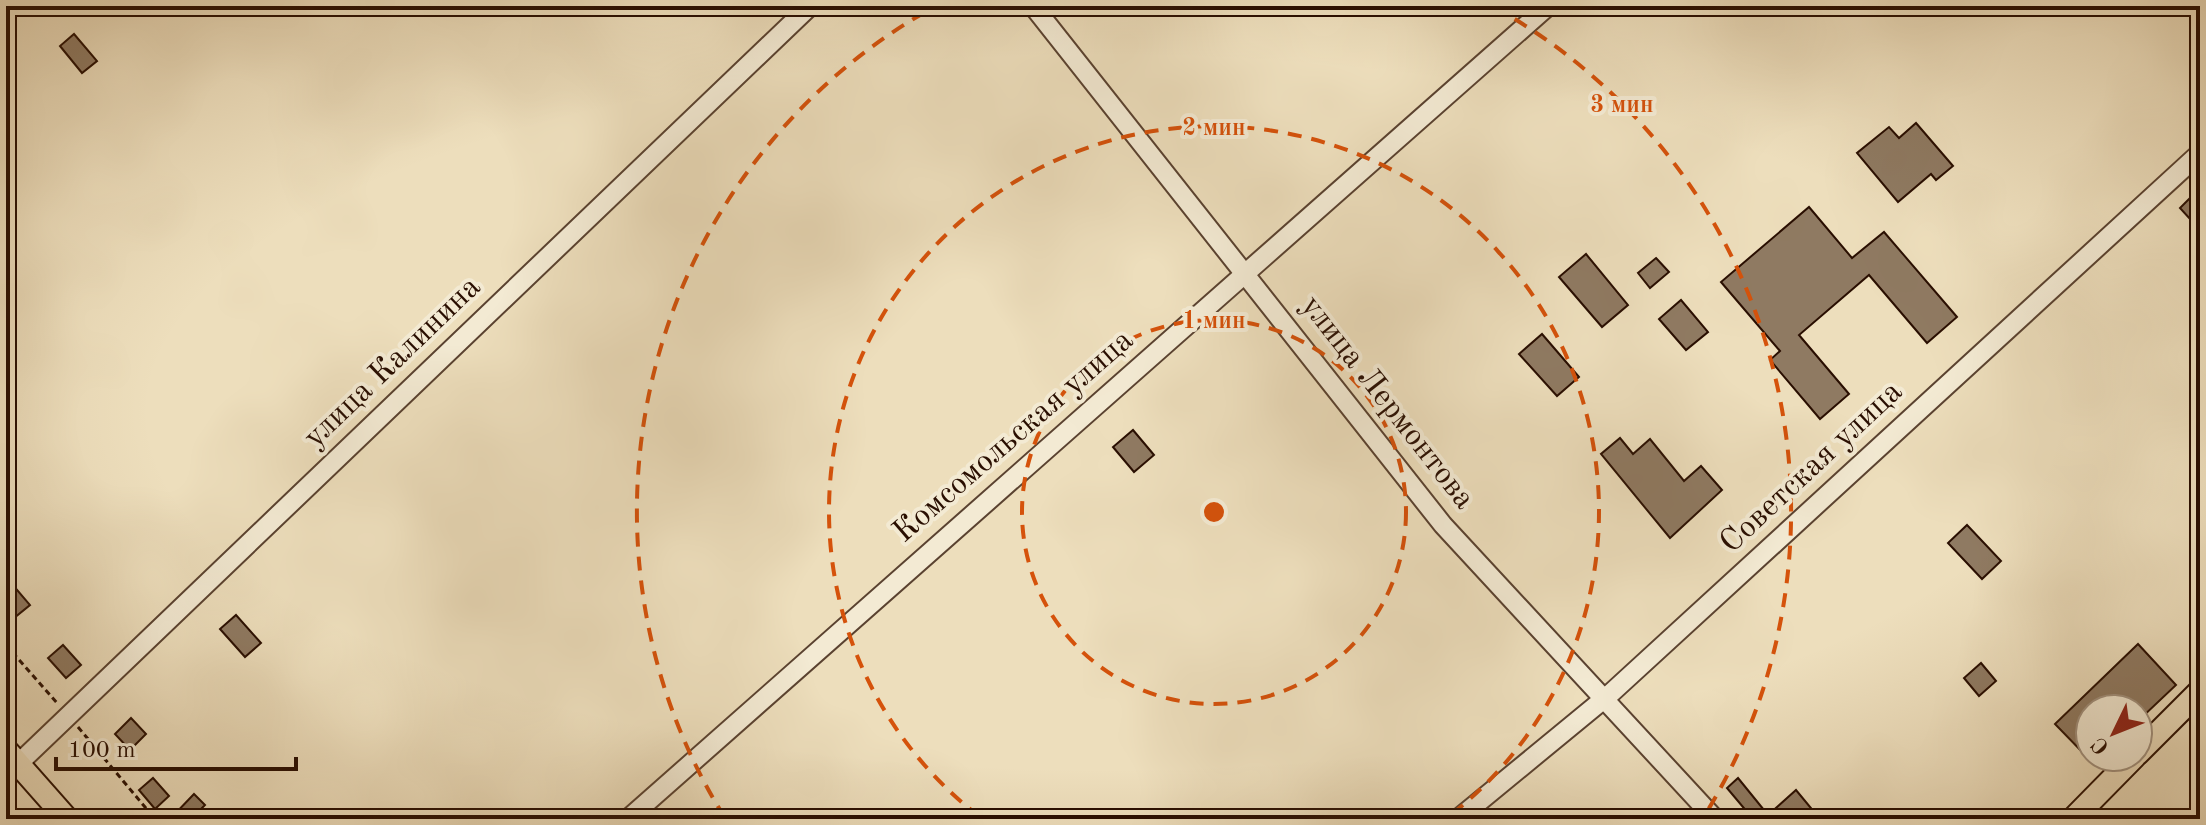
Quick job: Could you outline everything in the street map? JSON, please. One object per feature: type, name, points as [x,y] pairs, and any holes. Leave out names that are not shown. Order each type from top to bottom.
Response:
[{"type":"main road","points":[[2154,737],[2200,691]]},
{"type":"main road","points":[[12,757],[67,819]]},
{"type":"main road","points":[[2073,819],[2118,773]]},
{"type":"street","name":"улица Калинина","points":[[12,757],[69,716],[810,6]]},
{"type":"street","name":"улица Лермонтова","points":[[1033,6],[1247,273],[1443,525],[1715,819]]},
{"type":"street","name":"Комсомольская улица","points":[[628,819],[780,681],[1548,6]]},
{"type":"street","name":"Советская улица","points":[[1458,819],[1604,699],[2200,153]]},
{"type":"path","points":[[6,645],[155,819]]},
{"type":"building","points":[[74,34],[97,61],[82,73],[60,46]]},
{"type":"building","points":[[1916,123],[1953,166],[1936,180],[1931,174],[1898,202],[1857,153],[1889,127],[1899,138]]},
{"type":"building","points":[[2194,194],[2200,201],[2200,230],[2180,208]]},
{"type":"building","points":[[1809,207],[1852,258],[1884,232],[1957,317],[1927,343],[1869,275],[1799,335],[1849,394],[1820,419],[1770,360],[1780,351],[1721,282]]},
{"type":"building","points":[[1586,254],[1628,305],[1602,327],[1559,277]]},
{"type":"building","points":[[1656,258],[1669,272],[1650,288],[1638,273]]},
{"type":"building","points":[[1681,300],[1708,332],[1686,350],[1659,319]]},
{"type":"building","points":[[1542,334],[1579,377],[1557,396],[1519,354]]},
{"type":"building","points":[[1133,430],[1154,455],[1134,472],[1113,447]]},
{"type":"building","points":[[1620,438],[1633,454],[1650,439],[1684,481],[1701,466],[1722,490],[1670,538],[1601,454]]},
{"type":"building","points":[[1967,525],[2001,561],[1982,579],[1948,543]]},
{"type":"building","points":[[6,577],[30,605],[14,618],[6,608]]},
{"type":"building","points":[[236,615],[261,643],[245,657],[220,629]]},
{"type":"building","points":[[2138,644],[2176,685],[2154,706],[2154,693],[2087,693]]},
{"type":"building","points":[[63,645],[81,665],[66,678],[48,658]]},
{"type":"building","points":[[1981,663],[1996,681],[1979,696],[1964,678]]},
{"type":"building","points":[[2074,706],[2074,744],[2055,724]]},
{"type":"building","points":[[131,718],[146,734],[130,750],[115,734]]},
{"type":"building","points":[[153,778],[169,796],[155,809],[139,790]]},
{"type":"building","points":[[1738,778],[1768,815],[1796,790],[1820,819],[1753,819],[1727,788]]},
{"type":"building","points":[[194,794],[205,805],[191,819],[170,819]]}]
